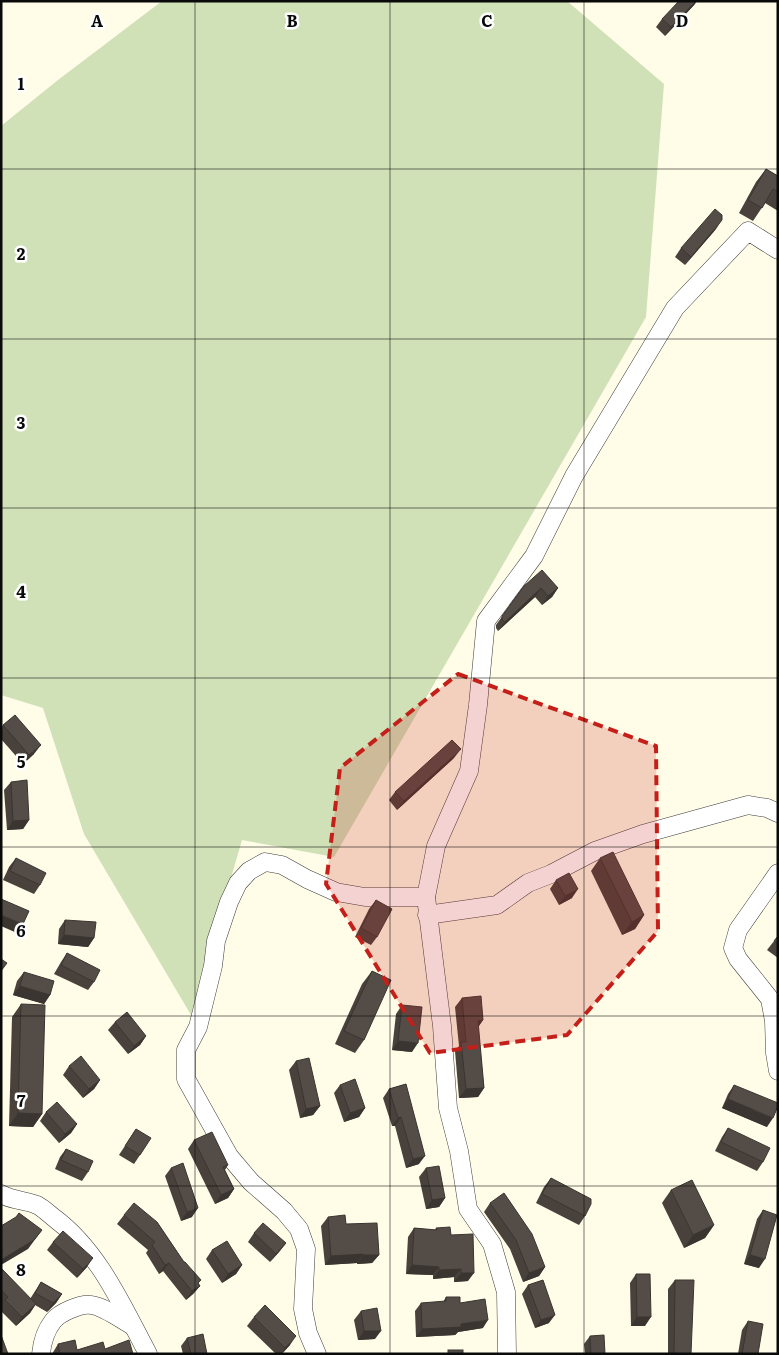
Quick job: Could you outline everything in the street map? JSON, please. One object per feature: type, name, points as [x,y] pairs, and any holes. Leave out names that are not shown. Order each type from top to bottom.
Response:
[{"type":"street","points":[[507,1354],[506,1292],[492,1244],[468,1209],[459,1151],[448,1108],[442,1026],[426,897],[436,846],[469,771],[478,705],[486,621],[534,556],[574,476],[675,308],[748,231],[778,250]]},
{"type":"street","points":[[428,916],[497,905],[528,883],[551,874],[595,850],[643,834],[748,805],[767,808],[778,813]]},
{"type":"street","points":[[316,1354],[308,1333],[303,1309],[306,1250],[299,1229],[284,1211],[251,1182],[229,1156],[186,1079],[186,1050],[198,1027],[213,966],[216,941],[229,902],[238,883],[249,871],[265,862],[282,865],[336,892],[365,897],[426,897]]},
{"type":"street","points":[[778,873],[738,930],[733,948],[738,960],[770,999],[774,1021],[775,1053],[778,1071]]},
{"type":"street","points":[[1,1194],[9,1199],[37,1205],[67,1227],[85,1248],[113,1288],[148,1354]]},
{"type":"street","points":[[40,1354],[42,1344],[53,1320],[74,1307],[91,1305],[109,1312],[134,1326]]},
{"type":"highlighted area","points":[[458,674],[656,746],[658,931],[567,1035],[430,1053],[326,884],[340,768]]},
{"type":"green space","points":[[162,1],[567,1],[664,84],[646,317],[334,857],[242,840],[191,1015],[84,834],[43,708],[1,695],[1,126]]},
{"type":"building","points":[[679,1],[696,1],[671,27],[662,19]]},
{"type":"building","points":[[766,169],[778,176],[778,192],[773,189],[762,208],[748,200]]},
{"type":"building","points":[[715,209],[722,215],[722,220],[691,257],[681,248]]},
{"type":"building","points":[[542,570],[558,588],[548,596],[541,588],[505,622],[502,620],[502,616],[524,586]]},
{"type":"building","points":[[15,715],[41,745],[29,755],[3,725]]},
{"type":"building","points":[[452,740],[461,749],[404,801],[395,792]]},
{"type":"building","points":[[27,780],[29,820],[13,821],[11,782]]},
{"type":"building","points":[[613,852],[644,915],[632,922],[600,858]]},
{"type":"building","points":[[16,858],[46,873],[40,885],[10,871]]},
{"type":"building","points":[[569,873],[578,889],[565,896],[556,880]]},
{"type":"building","points":[[1,899],[29,911],[23,924],[1,915]]},
{"type":"building","points":[[376,900],[392,909],[377,937],[361,928]]},
{"type":"building","points":[[65,920],[96,922],[94,938],[64,935]]},
{"type":"building","points":[[778,936],[778,944],[774,941]]},
{"type":"building","points":[[67,953],[100,970],[94,982],[61,965]]},
{"type":"building","points":[[1,959],[7,963],[1,971]]},
{"type":"building","points":[[372,971],[391,980],[364,1040],[344,1031]]},
{"type":"building","points":[[24,972],[54,981],[50,995],[20,986]]},
{"type":"building","points":[[481,996],[483,1020],[478,1021],[484,1088],[466,1089],[461,1042],[466,1042],[462,998]]},
{"type":"building","points":[[21,1004],[45,1005],[42,1114],[18,1113]]},
{"type":"building","points":[[402,1005],[422,1007],[418,1043],[398,1041]]},
{"type":"building","points":[[127,1012],[146,1036],[134,1046],[115,1022]]},
{"type":"building","points":[[81,1056],[100,1080],[89,1089],[69,1066]]},
{"type":"building","points":[[309,1058],[320,1106],[306,1109],[296,1061]]},
{"type":"building","points":[[355,1079],[365,1108],[350,1113],[340,1085]]},
{"type":"building","points":[[406,1084],[425,1156],[413,1159],[401,1117],[398,1118],[389,1089]]},
{"type":"building","points":[[734,1085],[778,1103],[773,1118],[728,1099]]},
{"type":"building","points":[[57,1102],[77,1124],[65,1134],[46,1112]]},
{"type":"building","points":[[728,1128],[770,1148],[763,1162],[721,1142]]},
{"type":"building","points":[[136,1129],[151,1138],[140,1155],[125,1146]]},
{"type":"building","points":[[212,1132],[228,1165],[223,1167],[234,1189],[221,1195],[194,1140]]},
{"type":"building","points":[[66,1149],[93,1161],[88,1172],[61,1160]]},
{"type":"building","points":[[183,1163],[198,1208],[187,1212],[171,1168]]},
{"type":"building","points":[[439,1166],[445,1198],[432,1200],[426,1168]]},
{"type":"building","points":[[551,1178],[591,1199],[591,1204],[585,1216],[542,1194]]},
{"type":"building","points":[[692,1180],[714,1225],[693,1235],[671,1190]]},
{"type":"building","points":[[504,1193],[532,1234],[545,1267],[529,1273],[516,1240],[490,1203]]},
{"type":"building","points":[[134,1203],[157,1222],[184,1262],[201,1280],[198,1283],[200,1286],[192,1291],[169,1263],[165,1265],[152,1245],[155,1242],[124,1215]]},
{"type":"building","points":[[763,1210],[777,1215],[765,1259],[750,1255]]},
{"type":"building","points":[[19,1213],[42,1230],[34,1240],[1,1260],[1,1226]]},
{"type":"building","points":[[345,1215],[346,1224],[377,1223],[379,1255],[331,1256],[328,1217]]},
{"type":"building","points":[[263,1223],[286,1243],[276,1254],[254,1233]]},
{"type":"building","points":[[450,1227],[451,1235],[473,1234],[474,1273],[461,1273],[461,1269],[439,1270],[439,1267],[412,1265],[414,1228],[437,1230],[436,1228]]},
{"type":"building","points":[[63,1231],[93,1258],[83,1269],[53,1242]]},
{"type":"building","points":[[227,1241],[242,1265],[228,1274],[212,1250]]},
{"type":"building","points":[[1,1268],[36,1304],[22,1317],[5,1300],[8,1297],[1,1290]]},
{"type":"building","points":[[636,1274],[650,1274],[651,1317],[637,1317]]},
{"type":"building","points":[[543,1280],[555,1315],[541,1320],[528,1285]]},
{"type":"building","points":[[675,1280],[694,1280],[691,1354],[674,1354]]},
{"type":"building","points":[[41,1282],[62,1294],[53,1303],[35,1293]]},
{"type":"building","points":[[446,1297],[460,1297],[460,1303],[485,1299],[488,1320],[461,1324],[461,1327],[422,1329],[421,1303],[446,1301]]},
{"type":"building","points":[[265,1305],[296,1336],[285,1348],[254,1317]]},
{"type":"building","points":[[377,1308],[381,1331],[364,1331],[361,1311]]},
{"type":"building","points":[[748,1321],[763,1324],[758,1354],[742,1354]]},
{"type":"building","points":[[203,1334],[207,1354],[191,1354],[187,1338]]},
{"type":"building","points":[[1,1335],[8,1354],[1,1354]]},
{"type":"building","points":[[604,1335],[605,1354],[591,1354],[590,1336]]},
{"type":"building","points":[[75,1340],[77,1350],[103,1342],[105,1349],[129,1340],[133,1354],[60,1354],[58,1344]]},
{"type":"building","points":[[448,1350],[463,1350],[463,1354],[448,1354]]}]
